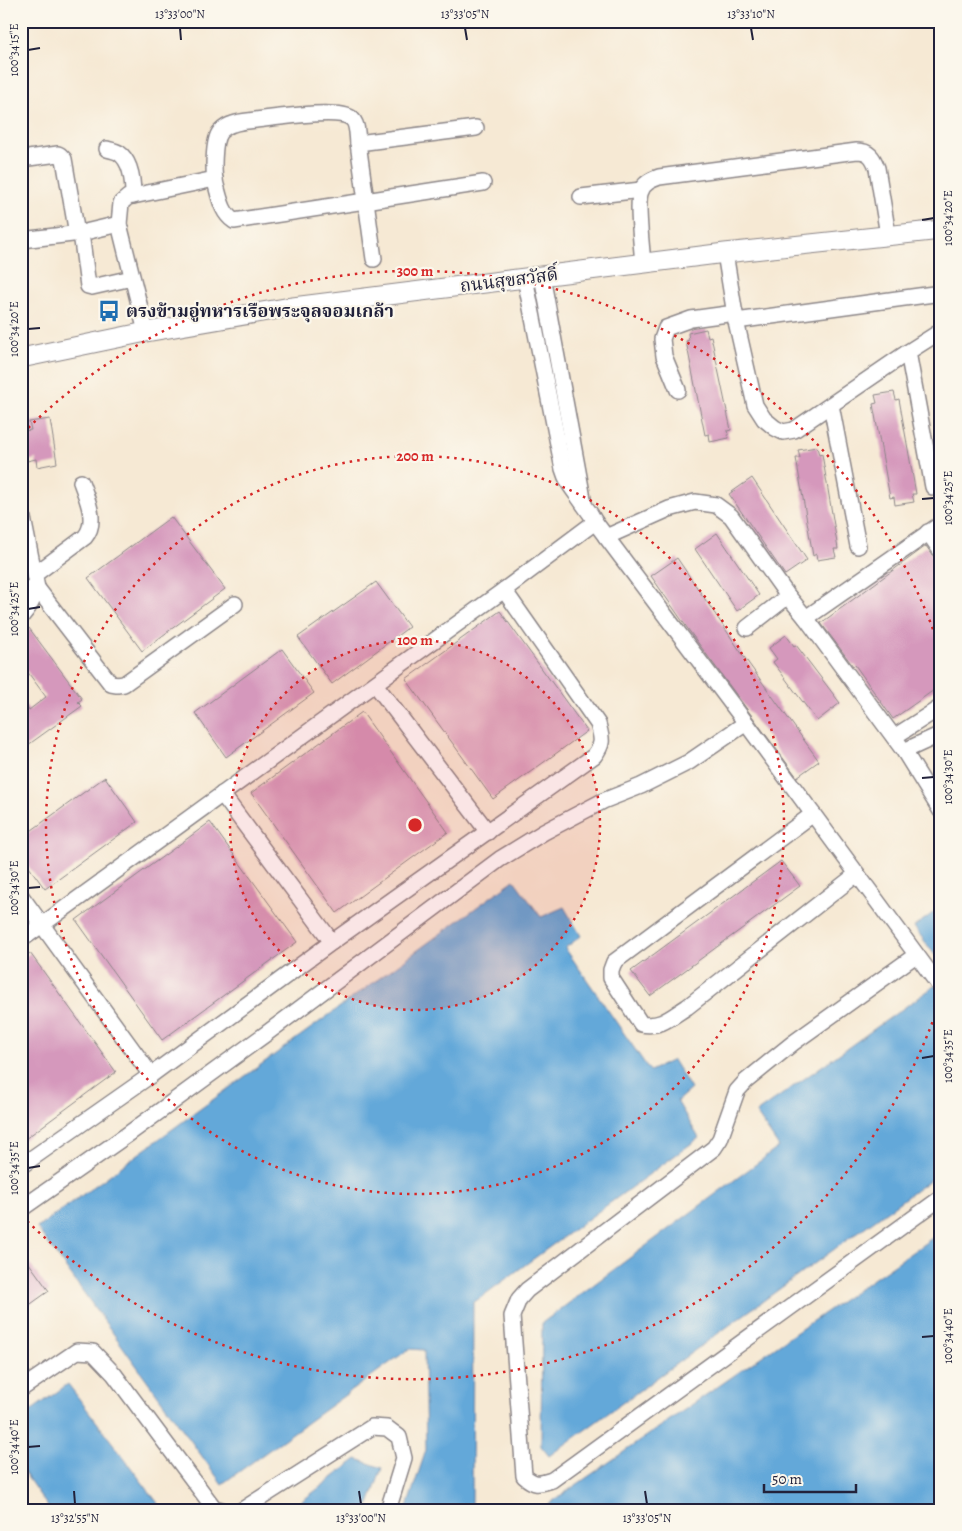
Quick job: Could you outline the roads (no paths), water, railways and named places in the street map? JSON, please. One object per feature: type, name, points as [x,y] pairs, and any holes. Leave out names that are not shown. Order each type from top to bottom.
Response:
[{"type":"main road","name":"ถนนสุขสวัสดิ์","points":[[21,358],[146,332],[285,308],[534,278],[725,252],[941,230]]},
{"type":"street","points":[[374,259],[366,200],[358,143],[356,127],[354,120],[342,114],[298,115],[232,124],[220,132],[214,164],[215,179],[227,216],[234,222],[366,200],[483,183]]},
{"type":"street","points":[[358,143],[476,128]]},
{"type":"street","points":[[107,149],[119,152],[126,161],[133,182],[133,196]]},
{"type":"street","points":[[643,263],[639,197],[641,190],[650,180],[659,177],[863,151],[870,154],[877,168],[888,235]]},
{"type":"street","points":[[21,159],[58,154],[64,158],[88,286],[92,288],[134,284]]},
{"type":"street","points":[[146,332],[119,224],[121,203],[128,197],[215,179]]},
{"type":"street","points":[[581,197],[641,190]]},
{"type":"street","points":[[21,240],[79,233],[119,224]]},
{"type":"street","points":[[725,252],[736,317],[755,405],[764,419],[783,432],[794,430],[908,352],[941,332]]},
{"type":"street","points":[[534,278],[566,481],[941,988]]},
{"type":"street","points":[[678,390],[664,356],[662,339],[666,328],[691,319],[736,317],[941,293]]},
{"type":"street","points":[[908,352],[933,487]]},
{"type":"street","points":[[831,405],[858,546]]},
{"type":"street","points":[[21,590],[36,582],[86,537],[90,531],[91,511],[81,482]]},
{"type":"street","points":[[606,537],[669,508],[695,502],[716,505],[731,516],[788,596],[904,751],[941,811]]},
{"type":"street","points":[[21,508],[36,582],[34,599],[28,610],[21,617]]},
{"type":"street","points":[[21,940],[595,522]]},
{"type":"street","points":[[806,618],[934,528],[941,551]]},
{"type":"street","points":[[36,582],[111,684],[117,685],[124,684],[235,604]]},
{"type":"street","points":[[21,1166],[151,1075],[332,942],[594,756],[601,746],[602,738],[598,724],[504,590]]},
{"type":"street","points":[[747,628],[788,596]]},
{"type":"street","points":[[375,684],[488,832]]},
{"type":"street","points":[[894,737],[941,707]]},
{"type":"street","points":[[21,1209],[267,1033],[500,859],[544,832],[603,801],[641,786],[689,762],[746,723]]},
{"type":"street","points":[[904,751],[941,734]]},
{"type":"street","points":[[222,794],[332,942]]},
{"type":"street","points":[[813,814],[614,962],[610,970],[611,978],[641,1024],[651,1026],[660,1024],[687,1007],[857,874]]},
{"type":"street","points":[[21,896],[151,1075]]},
{"type":"street","points":[[916,955],[793,1043],[746,1081],[737,1091],[730,1106],[724,1129],[714,1148],[534,1284],[518,1299],[512,1316],[524,1476],[530,1482],[540,1484],[552,1480],[941,1198]]},
{"type":"street","points":[[21,1390],[77,1351],[93,1352],[114,1374],[214,1508],[222,1510]]},
{"type":"street","points":[[242,1510],[372,1427],[388,1428],[399,1437],[404,1458],[388,1510]]},
{"type":"water","points":[[514,880],[541,917],[564,907],[581,936],[565,948],[650,1071],[673,1060],[691,1089],[677,1101],[699,1138],[473,1303],[472,1510],[406,1510],[426,1450],[424,1350],[409,1349],[222,1484],[37,1228]]},
{"type":"water","points":[[941,907],[941,963],[914,927]]},
{"type":"water","points":[[936,985],[941,992],[941,1172],[549,1456],[541,1446],[542,1323],[779,1147],[756,1113]]},
{"type":"water","points":[[941,1232],[941,1510],[540,1510]]},
{"type":"water","points":[[68,1384],[163,1510],[50,1510],[21,1468],[21,1418]]},
{"type":"water","points":[[357,1459],[382,1468],[367,1510],[290,1510]]},
{"type":"place","name":"ตรงข้ามอู่ทหารเรือพระจุลจอมเกล้า","points":[[109,311]]}]
